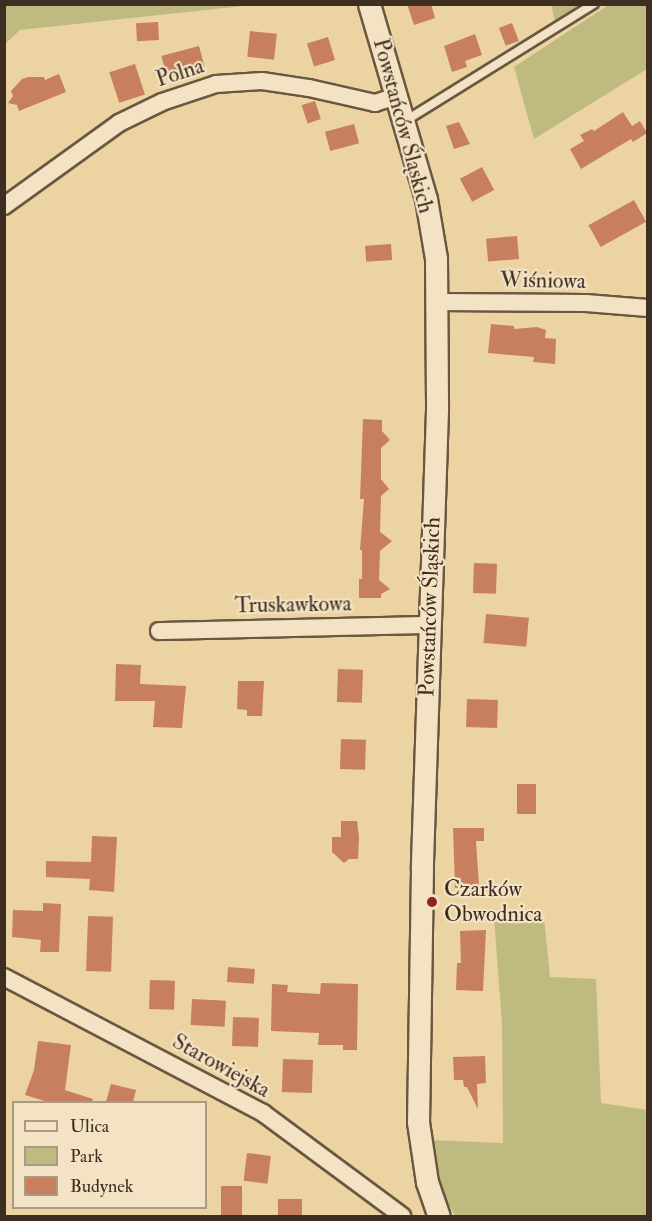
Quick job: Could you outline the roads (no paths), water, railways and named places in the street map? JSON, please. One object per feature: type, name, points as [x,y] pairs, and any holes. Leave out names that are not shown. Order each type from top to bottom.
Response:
[{"type":"street","name":"Powstańców Śląskich","points":[[369,4],[426,199],[436,258],[438,302],[428,625],[418,1122],[427,1182],[439,1216]]},
{"type":"street","name":"Polna","points":[[4,206],[78,150],[119,123],[162,102],[216,84],[262,81],[309,88],[375,103],[397,96]]},
{"type":"street","name":"Wiśniowa","points":[[438,302],[586,303],[648,308]]},
{"type":"street","name":"Truskawkowa","points":[[159,631],[428,625]]},
{"type":"street","name":"Starowiejska","points":[[4,977],[263,1113],[402,1216]]},
{"type":"lane","points":[[405,121],[594,4]]},
{"type":"place","name":"Czarków Obwodnica","points":[[432,902]]}]
